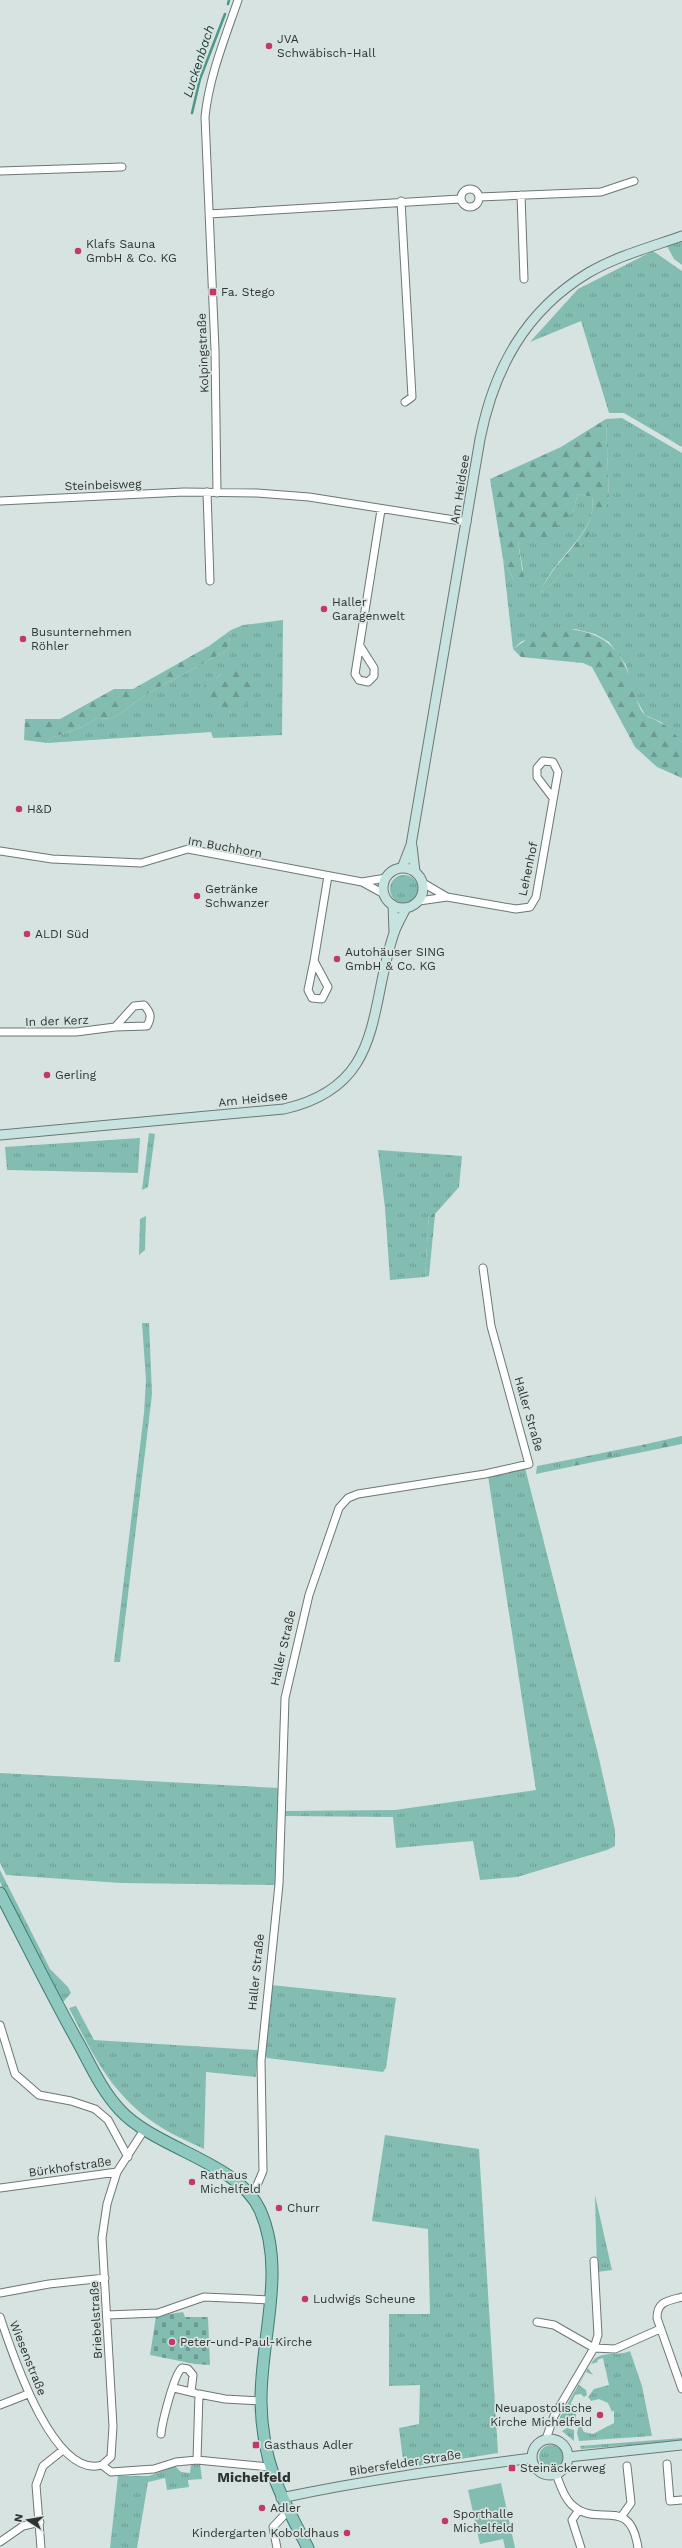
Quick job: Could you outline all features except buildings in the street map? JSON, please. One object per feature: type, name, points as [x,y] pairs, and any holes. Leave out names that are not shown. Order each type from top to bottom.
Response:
[{"type":"main road","name":"Am Heidsee","points":[[402,868],[411,845],[484,416],[501,368],[525,330],[544,308],[589,273],[644,248],[682,236]]},
{"type":"main road","name":"Am Heidsee","points":[[411,845],[415,872]]},
{"type":"main road","points":[[402,868],[415,872],[423,883],[423,892],[419,901],[406,908],[393,905],[384,894],[386,878],[396,870],[402,868]]},
{"type":"main road","name":"Am Heidsee","points":[[393,905],[394,932]]},
{"type":"main road","name":"Am Heidsee","points":[[0,1135],[284,1109],[324,1095],[348,1075],[366,1045],[373,1026],[394,932],[406,908]]},
{"type":"main road","points":[[0,1892],[105,2091],[126,2116],[144,2130],[238,2182],[252,2197],[263,2218],[270,2250],[270,2300],[261,2401],[262,2429],[269,2467],[281,2498],[308,2548]]},
{"type":"main road","points":[[546,2439],[557,2440],[563,2444],[568,2458],[567,2465],[556,2474],[541,2472],[536,2467],[532,2458],[537,2444],[546,2439]]},
{"type":"main road","points":[[568,2458],[682,2445]]},
{"type":"main road","name":"Bibersfelder Straße","points":[[281,2498],[353,2483],[455,2467],[532,2458]]},
{"type":"street","name":"Kolpingstraße","points":[[217,493],[210,214],[205,129],[207,98],[238,0]]},
{"type":"street","points":[[0,171],[122,167]]},
{"type":"street","points":[[460,199],[464,191],[471,189],[479,197],[521,196],[601,192],[634,181]]},
{"type":"street","points":[[521,196],[524,279]]},
{"type":"street","points":[[460,199],[465,207],[470,208],[478,202],[479,197]]},
{"type":"street","points":[[210,214],[401,201],[460,199]]},
{"type":"street","points":[[401,201],[412,397],[405,402]]},
{"type":"street","points":[[207,492],[210,581]]},
{"type":"street","name":"Steinbeisweg","points":[[0,501],[207,492],[309,497],[381,510],[467,522]]},
{"type":"street","points":[[360,646],[374,668],[374,676],[368,682],[359,680],[355,674],[381,510]]},
{"type":"street","name":"Lehenhof","points":[[419,901],[447,897],[516,909],[530,907],[536,897],[558,772],[553,762],[543,761],[536,768],[537,777],[553,798]]},
{"type":"street","name":"Im Buchhorn","points":[[0,851],[52,859],[141,862],[188,849],[362,882],[384,894]]},
{"type":"street","points":[[314,961],[328,987],[322,999],[312,998],[308,990],[328,876]]},
{"type":"street","name":"Im Buchhorn","points":[[362,882],[386,878]]},
{"type":"street","name":"Lehenhof","points":[[423,883],[447,897]]},
{"type":"street","name":"In der Kerz","points":[[0,1032],[76,1032],[114,1027],[146,1026],[151,1019],[151,1013],[144,1005],[134,1006],[114,1027]]},
{"type":"street","name":"Haller Straße","points":[[252,2197],[263,2171],[261,2061],[279,1884],[285,1698],[309,1595],[340,1508],[348,1498],[358,1494],[485,1474],[529,1464],[491,1326],[483,1268]]},
{"type":"street","points":[[0,2025],[15,2074],[39,2096],[71,2100],[94,2109],[108,2120],[128,2157]]},
{"type":"street","name":"Bürkhofstraße","points":[[0,2188],[118,2172],[144,2130]]},
{"type":"street","name":"Briebelstraße","points":[[102,2465],[111,2457],[113,2441],[102,2238],[107,2204],[118,2172]]},
{"type":"street","points":[[546,2439],[554,2416],[594,2348],[598,2335],[594,2261]]},
{"type":"street","points":[[0,2293],[49,2284],[105,2278]]},
{"type":"street","points":[[107,2315],[158,2313],[204,2296],[270,2300]]},
{"type":"street","points":[[682,2297],[662,2303],[657,2308],[660,2329],[682,2389]]},
{"type":"street","name":"Wiesenstraße","points":[[0,2317],[28,2394],[63,2450],[88,2466],[102,2465],[111,2472],[154,2469],[176,2462],[197,2460],[269,2467]]},
{"type":"street","points":[[538,2322],[554,2325],[594,2348],[615,2349],[660,2329]]},
{"type":"street","points":[[161,2434],[163,2416],[179,2371],[188,2369],[193,2375],[195,2393],[197,2460]]},
{"type":"street","points":[[174,2388],[225,2399],[261,2401]]},
{"type":"street","points":[[0,2405],[28,2394]]},
{"type":"street","points":[[41,2548],[36,2485],[43,2466],[63,2450]]},
{"type":"street","points":[[667,2464],[670,2501],[682,2500]]},
{"type":"street","points":[[621,2517],[630,2503],[627,2466]]},
{"type":"street","points":[[556,2474],[566,2498],[579,2510],[621,2517],[631,2522],[636,2534],[638,2548]]},
{"type":"street","points":[[579,2510],[572,2520],[581,2548]]},
{"type":"street","points":[[277,2548],[273,2527],[288,2511]]},
{"type":"street","points":[[0,2542],[23,2526],[40,2522]]},
{"type":"green space","points":[[682,241],[682,265],[674,259],[667,246]]},
{"type":"green space","points":[[653,251],[682,271],[682,447],[624,413],[609,413],[581,321],[530,342],[578,289]]},
{"type":"green space","points":[[622,418],[682,453],[682,742],[661,722],[645,715],[635,697],[626,665],[609,642],[595,634],[575,629],[522,641],[513,649],[503,559],[514,580],[523,570],[518,542],[573,511],[578,494],[592,497],[593,508],[585,528],[579,538],[556,565],[540,593],[557,579],[609,501],[606,419]]},
{"type":"green space","points":[[606,419],[609,501],[578,552],[557,579],[539,594],[552,572],[580,538],[586,528],[593,508],[592,497],[578,494],[573,511],[545,540],[518,542],[524,582],[514,580],[503,559],[490,479],[561,447]]},
{"type":"green space","points":[[283,620],[282,735],[213,738],[211,732],[47,743],[51,738],[82,727],[98,718],[112,719],[150,692],[228,650],[231,630],[243,625]],"holes":[[[222,673],[230,713],[216,679]]]},
{"type":"green space","points":[[559,628],[574,630],[599,637],[616,651],[623,661],[643,713],[666,726],[682,742],[682,778],[657,767],[635,747],[592,667],[583,663],[521,657],[513,649],[536,633]]},
{"type":"green space","points":[[231,630],[228,650],[150,692],[112,719],[98,718],[82,727],[51,738],[47,743],[24,740],[25,719],[60,719],[114,689],[133,689],[209,646]]},
{"type":"green space","points":[[250,667],[254,686],[253,695],[250,700],[240,708],[227,712],[215,713],[207,705],[204,681],[216,679],[222,673]]},
{"type":"green space","points":[[404,875],[414,879],[418,889],[414,899],[404,903],[394,899],[390,889],[394,879]]},
{"type":"green space","points":[[149,1133],[155,1134],[148,1187],[142,1190]]},
{"type":"green space","points":[[140,1138],[138,1173],[7,1170],[5,1147]]},
{"type":"green space","points":[[378,1150],[462,1156],[459,1187],[435,1214],[429,1214],[425,1277],[390,1280],[385,1208]]},
{"type":"green space","points":[[429,1213],[435,1214],[429,1276],[425,1277]]},
{"type":"green space","points":[[146,1216],[145,1250],[139,1255],[140,1219]]},
{"type":"green space","points":[[142,1323],[149,1323],[152,1394],[120,1662],[114,1662],[144,1413],[146,1380]]},
{"type":"green space","points":[[682,1436],[682,1444],[643,1452],[642,1445]]},
{"type":"green space","points":[[642,1445],[643,1452],[613,1458],[612,1451]]},
{"type":"green space","points":[[612,1451],[613,1458],[574,1466],[573,1459]]},
{"type":"green space","points":[[573,1459],[574,1466],[536,1474],[537,1466]]},
{"type":"green space","points":[[525,1468],[598,1754],[615,1830],[615,1846],[607,1850],[517,1877],[480,1880],[473,1841],[396,1848],[393,1817],[285,1816],[284,1811],[395,1810],[536,1790],[488,1476]]},
{"type":"green space","points":[[0,1773],[279,1788],[276,1885],[121,1883],[6,1875],[0,1863]]},
{"type":"green space","points":[[0,1870],[50,1969],[68,1987],[71,1993],[64,2001],[59,2001],[0,1882]]},
{"type":"green space","points":[[271,1985],[396,1998],[386,2068],[383,2072],[267,2058],[263,2051]]},
{"type":"green space","points":[[76,2006],[94,2040],[258,2050],[256,2077],[206,2072],[204,2149],[161,2128],[140,2112],[115,2087],[86,2042],[69,2008]]},
{"type":"green space","points":[[385,2135],[479,2149],[498,2453],[404,2468],[399,2428],[419,2424],[420,2385],[389,2386],[389,2314],[430,2314],[428,2229],[372,2221]]},
{"type":"green space","points":[[595,2195],[612,2270],[597,2272]]},
{"type":"green space","points":[[183,2312],[185,2317],[208,2317],[210,2365],[195,2364],[150,2355],[156,2316]]},
{"type":"green space","points":[[630,2351],[642,2386],[652,2436],[579,2441],[577,2433],[579,2425],[584,2432],[593,2434],[614,2423],[614,2410],[612,2412],[608,2403],[599,2399],[591,2401],[588,2397],[594,2389],[609,2385],[603,2358],[597,2360],[598,2362],[591,2364],[598,2356],[625,2353]]},
{"type":"green space","points":[[588,2368],[593,2375],[586,2372],[579,2385],[586,2390],[587,2395],[584,2397],[581,2394],[575,2395],[571,2403],[572,2411],[576,2412],[576,2420],[570,2425],[559,2426],[560,2417]]},
{"type":"green space","points":[[567,2428],[574,2430],[574,2441],[562,2431]]},
{"type":"green space","points":[[682,2438],[682,2441],[581,2449],[580,2446]]},
{"type":"green space","points":[[551,2445],[556,2446],[562,2452],[562,2462],[556,2468],[551,2469],[546,2468],[540,2462],[539,2457],[540,2452],[546,2446]]},
{"type":"green space","points":[[191,2464],[200,2464],[202,2479],[188,2480],[189,2487],[167,2490],[165,2478],[148,2482],[137,2548],[110,2548],[118,2476],[149,2476],[175,2466],[181,2472],[190,2473]]},
{"type":"green space","points":[[501,2483],[515,2548],[505,2548],[503,2539],[480,2544],[468,2490]]},
{"type":"waterway","name":"Luckenbach","points":[[228,4],[229,0]]},
{"type":"waterway","name":"Luckenbach","points":[[192,113],[200,79],[225,14]]},
{"type":"place","name":"JVA Schwäbisch-Hall","points":[[269,46]]},
{"type":"place","name":"Klafs Sauna GmbH & Co. KG","points":[[78,251]]},
{"type":"place","name":"Fa. Stego","points":[[213,292]]},
{"type":"place","name":"Haller Garagenwelt","points":[[324,609]]},
{"type":"place","name":"Busunternehmen Röhler","points":[[23,639]]},
{"type":"place","name":"H&D","points":[[19,809]]},
{"type":"place","name":"Getränke Schwanzer","points":[[197,896]]},
{"type":"place","name":"ALDI Süd","points":[[27,934]]},
{"type":"place","name":"Autohäuser SING GmbH & Co. KG","points":[[337,959]]},
{"type":"place","name":"Gerling","points":[[47,1075]]},
{"type":"place","name":"Rathaus Michelfeld","points":[[192,2182]]},
{"type":"place","name":"Churr","points":[[279,2208]]},
{"type":"place","name":"Ludwigs Scheune","points":[[305,2299]]},
{"type":"place","name":"Peter-und-Paul-Kirche","points":[[172,2342]]},
{"type":"place","name":"Neuapostolische Kirche Michelfeld","points":[[600,2415]]},
{"type":"place","name":"Gasthaus Adler","points":[[256,2445]]},
{"type":"place","name":"Steinäckerweg","points":[[512,2468]]},
{"type":"place","name":"Adler","points":[[262,2508]]},
{"type":"place","name":"Sporthalle Michelfeld","points":[[445,2521]]},
{"type":"place","name":"Kindergarten Koboldhaus","points":[[347,2533]]},
{"type":"district","name":"Michelfeld","points":[[254,2477]]}]
